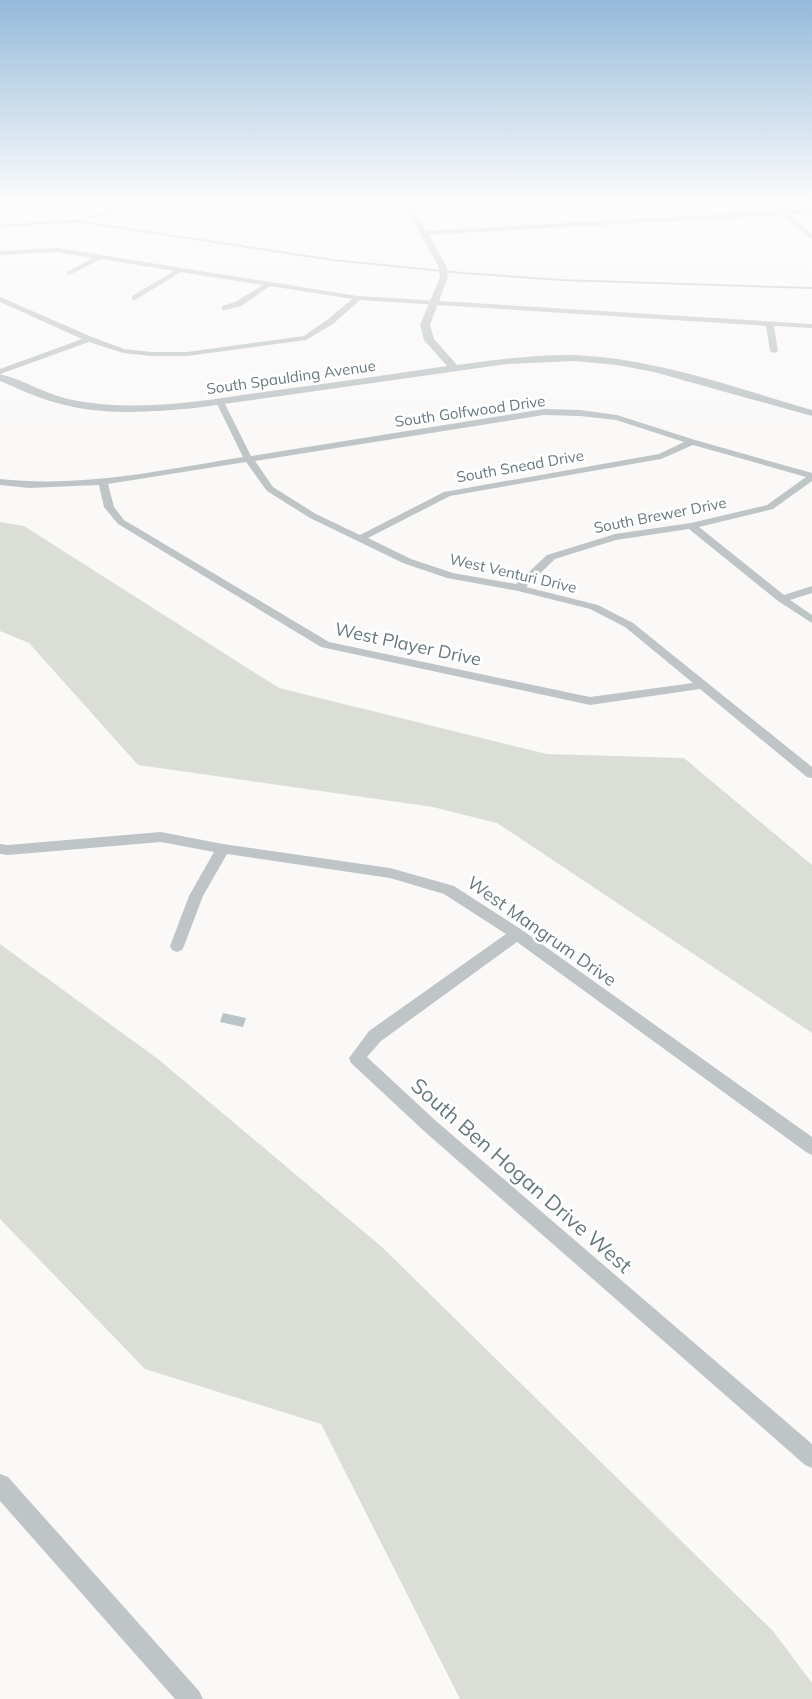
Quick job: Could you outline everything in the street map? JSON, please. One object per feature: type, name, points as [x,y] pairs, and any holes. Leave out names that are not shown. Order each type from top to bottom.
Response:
[{"type":"street","points":[[135,298],[162,281]]},
{"type":"street","points":[[254,281],[358,298],[432,304],[812,326]]},
{"type":"street","points":[[442,281],[425,326],[429,340],[454,368]]},
{"type":"street","points":[[225,308],[238,304],[270,284]]},
{"type":"street","points":[[0,298],[89,339],[122,351],[152,354],[187,354],[262,346],[306,338],[330,322],[358,298]]},
{"type":"street","points":[[770,324],[774,351]]},
{"type":"street","points":[[0,372],[89,339]]},
{"type":"street","name":"South Spaulding Avenue","points":[[0,377],[24,389],[62,401],[112,408],[156,408],[220,402],[525,359],[591,359],[655,369],[812,413]]},
{"type":"street","name":"West Venturi Drive","points":[[220,402],[248,458],[270,489],[313,516],[407,561],[451,576],[518,588],[594,607],[629,625],[812,774]]},
{"type":"street","name":"South Golfwood Drive","points":[[0,482],[29,485],[103,482],[544,412],[580,412],[617,418],[812,477]]},
{"type":"street","name":"South Snead Drive","points":[[361,538],[448,494],[661,456],[692,442]]},
{"type":"street","name":"South Brewer Drive","points":[[518,588],[551,557],[577,547],[615,537],[692,526],[770,507],[812,477]]},
{"type":"street","name":"West Player Drive","points":[[103,482],[109,506],[121,522],[324,645],[590,701],[703,685]]},
{"type":"street","points":[[692,526],[782,599],[812,620]]},
{"type":"street","points":[[782,599],[812,589]]},
{"type":"street","name":"West Mangrum Drive","points":[[0,849],[8,850],[161,837],[223,849],[390,873],[449,890],[518,934],[812,1147]]},
{"type":"street","points":[[177,946],[196,896],[223,849]]},
{"type":"street","name":"South Ben Hogan Drive West","points":[[518,934],[375,1036],[358,1058],[430,1126],[812,1458]]},
{"type":"street","points":[[0,1484],[191,1699]]},
{"type":"shaded area","points":[[0,522],[24,526],[279,688],[547,754],[684,758],[812,865],[812,1033],[497,823],[433,807],[138,765],[29,643],[0,631]]},
{"type":"shaded area","points":[[0,944],[158,1059],[382,1247],[773,1631],[812,1683],[812,1699],[460,1699],[321,1424],[145,1369],[0,1219]]},
{"type":"shaded area","points":[[223,1013],[246,1018],[243,1027],[220,1022]]},
{"type":"waterway","points":[[601,281],[812,288]]}]
